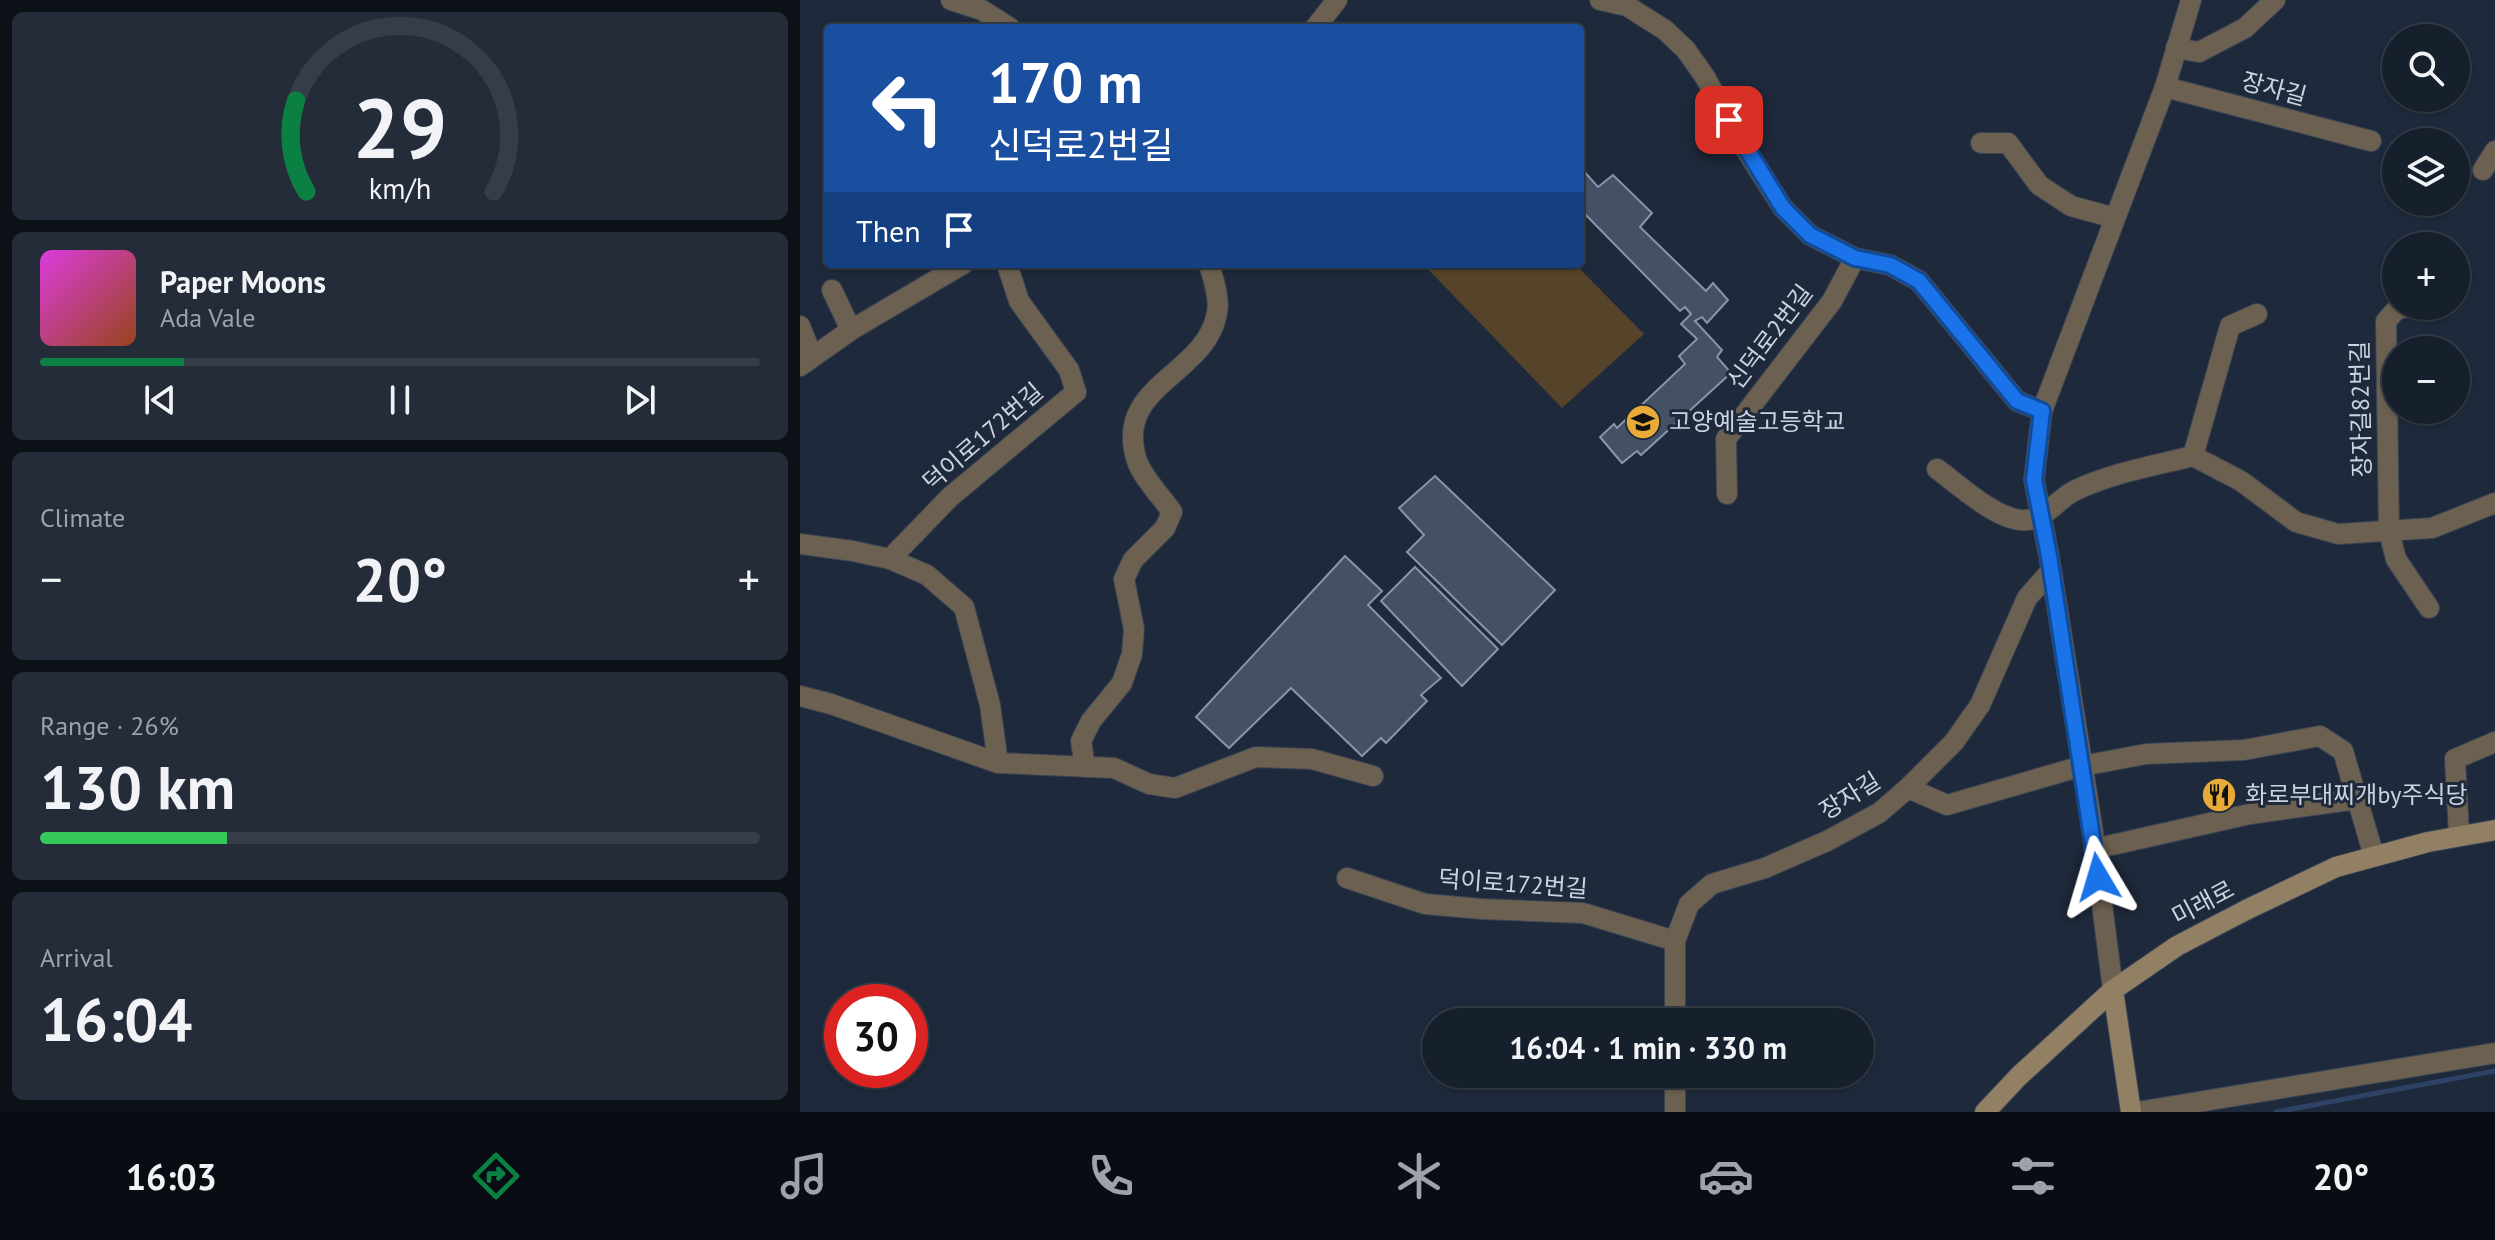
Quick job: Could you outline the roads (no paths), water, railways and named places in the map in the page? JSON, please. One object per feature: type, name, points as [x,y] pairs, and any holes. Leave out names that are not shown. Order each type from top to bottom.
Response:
[{"type":"street","points":[[951,0],[982,10],[1004,24]]},
{"type":"street","points":[[1318,24],[1337,0]]},
{"type":"street","points":[[1600,0],[1627,6],[1665,30],[1686,50],[1783,208],[1810,235],[1855,258],[1890,265],[1919,281],[2017,401],[2042,411]]},
{"type":"street","points":[[2191,0],[2165,87],[2042,411],[2034,480],[2082,766],[2113,990],[2134,1112],[2495,1053]]},
{"type":"street","name":"장자길","points":[[2176,48],[2199,52],[2245,28],[2275,0]]},
{"type":"street","name":"장자길","points":[[2165,87],[2371,141]]},
{"type":"street","points":[[1981,143],[2008,143],[2039,185],[2071,206],[2115,218]]},
{"type":"street","points":[[2483,170],[2495,151]]},
{"type":"street","name":"신덕로2번길","points":[[1727,494],[1726,439],[1832,301],[1855,258]]},
{"type":"street","points":[[800,326],[806,361],[851,330],[956,268]]},
{"type":"street","name":"덕이로172번길","points":[[890,559],[950,497],[1076,392],[1069,370],[1019,301],[1008,268]]},
{"type":"street","points":[[1085,767],[1081,741],[1091,721],[1122,683],[1132,654],[1134,629],[1124,579],[1133,560],[1165,528],[1172,512],[1138,463],[1131,431],[1140,406],[1208,340],[1218,310],[1210,268]]},
{"type":"street","points":[[832,290],[851,330]]},
{"type":"street","points":[[2193,456],[2230,326],[2257,314]]},
{"type":"street","name":"장자길82번길","points":[[2387,320],[2389,532]]},
{"type":"street","points":[[1937,469],[1996,512],[2020,520],[2042,516],[2070,493],[2105,478],[2193,456],[2241,481],[2296,522],[2338,534],[2432,528],[2495,503]]},
{"type":"street","points":[[2389,532],[2396,559],[2429,608]]},
{"type":"street","points":[[800,544],[890,559],[927,575],[964,607],[990,705],[998,763]]},
{"type":"street","name":"장자길","points":[[1675,1008],[1675,941],[1689,904],[1712,884],[1765,868],[1827,841],[1879,813],[1908,788],[1954,742],[1980,705],[2027,598],[2051,571]]},
{"type":"street","points":[[800,696],[998,763],[1114,768],[1149,784],[1175,788],[1256,757],[1312,759],[1373,776]]},
{"type":"street","points":[[1908,788],[1947,805],[2082,766],[2146,754],[2244,750],[2320,736],[2343,751],[2374,856]]},
{"type":"street","points":[[2459,835],[2455,759],[2495,742]]},
{"type":"street","points":[[2094,849],[2250,814],[2357,799]]},
{"type":"street","name":"미래로","points":[[1985,1112],[2019,1076],[2113,990],[2177,946],[2336,867],[2459,835],[2495,830]]},
{"type":"street","name":"덕이로172번길","points":[[1347,878],[1425,904],[1583,913],[1675,941]]},
{"type":"street","points":[[1675,1088],[1675,1112]]},
{"type":"waterway","points":[[2276,1112],[2495,1071]]},
{"type":"place","name":"고양예술고등학교","points":[[1643,422]]},
{"type":"place","name":"화로부대찌개by주식당","points":[[2219,795]]}]
